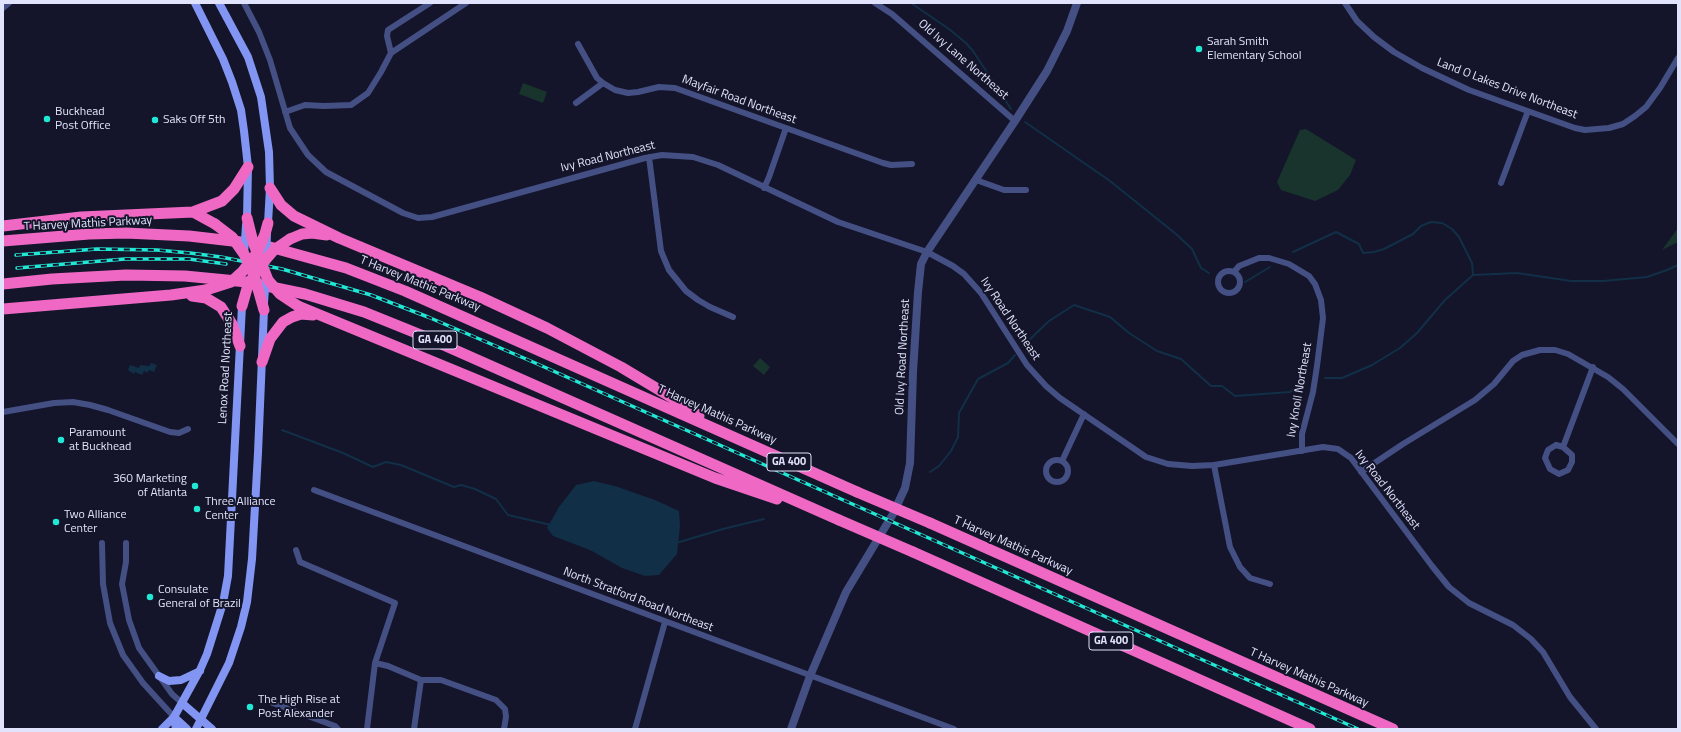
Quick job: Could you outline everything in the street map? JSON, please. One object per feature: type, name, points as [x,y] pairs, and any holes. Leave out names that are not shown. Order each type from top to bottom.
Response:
[{"type":"highway","points":[[3,226],[81,217],[193,212],[222,201],[234,189],[248,167]]},
{"type":"highway","points":[[270,188],[280,205],[286,211],[339,238],[473,294],[547,328],[652,384],[721,431]]},
{"type":"highway","points":[[193,212],[215,224],[232,237],[248,266],[264,310]]},
{"type":"highway","points":[[247,218],[249,231],[273,286],[280,294],[298,306],[715,478],[839,520]]},
{"type":"highway","points":[[262,262],[265,234],[268,223]]},
{"type":"highway","points":[[3,309],[171,295],[206,290],[231,282],[248,266],[262,262],[281,244],[302,234],[312,233],[339,238]]},
{"type":"highway","name":"T Harvey Mathis Parkway","points":[[3,241],[89,234],[158,234],[220,238],[286,251],[346,268],[406,291],[1393,729]]},
{"type":"highway","points":[[242,306],[246,290],[248,266]]},
{"type":"highway","name":"GA 400","points":[[3,284],[99,276],[185,276],[247,282],[312,296],[364,312],[434,340],[1310,729]]},
{"type":"highway","points":[[171,295],[206,298],[218,304],[227,315],[240,346]]},
{"type":"highway","points":[[262,362],[270,339],[284,322],[301,314],[321,316]]},
{"type":"main road","points":[[194,3],[222,59],[237,96],[244,130],[248,167],[248,266]]},
{"type":"main road","points":[[219,3],[248,57],[261,97],[269,152],[270,188],[268,223]]},
{"type":"main road","points":[[196,729],[202,720],[229,663],[241,627],[247,602],[254,516],[262,362],[264,310],[262,262]]},
{"type":"main road","name":"Lenox Road Northeast","points":[[162,729],[174,717],[200,670],[207,654],[223,604],[228,576],[242,306]]},
{"type":"main road","points":[[159,676],[169,681],[181,680],[200,670]]},
{"type":"main road","points":[[182,703],[212,729]]},
{"type":"main road","points":[[174,717],[176,729]]},
{"type":"main road","points":[[174,717],[187,729]]},
{"type":"street","points":[[3,8],[9,3]]},
{"type":"street","name":"Ivy Road Northeast","points":[[244,3],[259,32],[270,60],[290,128],[308,155],[326,172],[403,213],[418,218],[432,217],[648,157],[682,155],[704,160],[838,222],[927,252],[953,266],[974,284],[999,319],[1027,365],[1036,376],[1056,394],[1084,414],[1135,450],[1156,461],[1179,466],[1214,464],[1329,447],[1338,449],[1351,458],[1432,566],[1450,587],[1468,603],[1514,625],[1531,638],[1543,652],[1570,697],[1596,729]]},
{"type":"street","points":[[391,53],[387,36],[388,30],[430,3]]},
{"type":"street","points":[[286,112],[305,105],[351,105],[368,93],[391,53],[466,3]]},
{"type":"street","name":"Old Ivy Lane Northeast","points":[[875,3],[890,12],[1016,121]]},
{"type":"street","name":"Old Ivy Road Northeast","points":[[791,729],[810,676],[846,592],[893,514],[905,488],[911,456],[913,372],[921,264],[927,252],[1016,121],[1047,71],[1067,31],[1077,3]]},
{"type":"street","name":"Land O Lakes Drive Northeast","points":[[1345,3],[1358,21],[1374,37],[1405,58],[1448,81],[1575,128],[1585,130],[1609,128],[1623,124],[1635,116],[1646,107],[1660,88],[1678,58]]},
{"type":"street","name":"Mayfair Road Northeast","points":[[578,44],[593,73],[603,83],[615,90],[628,93],[659,87],[675,88],[884,163],[891,165],[912,164]]},
{"type":"street","points":[[576,103],[603,83]]},
{"type":"street","points":[[1501,183],[1528,111]]},
{"type":"street","points":[[764,188],[786,128]]},
{"type":"street","points":[[648,157],[661,251],[669,270],[686,292],[710,307],[733,317]]},
{"type":"street","points":[[976,180],[1004,190],[1026,190]]},
{"type":"street","name":"Ivy Knoll Northeast","points":[[1234,272],[1239,266],[1259,258],[1269,258],[1289,264],[1309,276],[1321,300],[1323,318],[1318,366],[1302,434],[1302,451]]},
{"type":"street","points":[[1361,472],[1403,444],[1475,400],[1494,384],[1513,361],[1522,355],[1540,350],[1555,350],[1568,354],[1593,367],[1623,389],[1678,444]]},
{"type":"street","points":[[1563,447],[1593,367]]},
{"type":"street","points":[[3,412],[54,403],[73,402],[104,409],[170,432],[179,433],[188,429]]},
{"type":"street","points":[[1062,461],[1084,414]]},
{"type":"street","points":[[1556,446],[1563,447],[1572,455],[1572,462],[1568,470],[1559,474],[1550,469],[1545,458],[1548,450],[1556,446]]},
{"type":"street","points":[[1214,464],[1230,548],[1240,567],[1250,578],[1270,584]]},
{"type":"street","name":"North Stratford Road Northeast","points":[[314,490],[954,729]]},
{"type":"street","points":[[102,543],[103,584],[110,623],[123,656],[143,683],[174,717]]},
{"type":"street","points":[[126,543],[126,562],[122,584],[129,620],[139,648],[172,694],[182,703]]},
{"type":"street","points":[[296,550],[300,562],[395,603],[375,663],[367,729]]},
{"type":"street","points":[[635,729],[665,622]]},
{"type":"street","points":[[375,663],[388,666],[421,680],[441,680],[496,700],[505,709],[506,717],[504,729]]},
{"type":"street","points":[[414,729],[421,680]]},
{"type":"street","points":[[270,702],[335,726],[338,729]]},
{"type":"green space","points":[[523,83],[547,92],[543,103],[519,94]]},
{"type":"green space","points":[[1306,129],[1356,160],[1350,175],[1338,190],[1315,201],[1281,190],[1277,182],[1300,130]]},
{"type":"green space","points":[[1678,228],[1678,242],[1662,250]]},
{"type":"green space","points":[[760,358],[770,367],[764,375],[753,366]]},
{"type":"water","points":[[151,363],[157,365],[154,372],[149,370],[147,373],[144,371],[142,375],[135,372],[134,374],[128,370],[130,365],[139,368],[140,365],[149,366]]},
{"type":"water","points":[[594,481],[615,486],[655,500],[679,511],[680,526],[677,554],[659,575],[645,576],[622,568],[590,550],[553,536],[547,528],[559,507],[576,485]]},
{"type":"waterway","points":[[911,3],[949,29],[966,43],[973,51],[1011,109]]},
{"type":"waterway","points":[[1025,122],[1110,181],[1176,234],[1192,249],[1201,268],[1209,273]]},
{"type":"waterway","points":[[1293,252],[1336,232],[1359,244],[1363,253],[1374,252],[1384,249],[1413,234],[1421,226],[1431,222],[1442,223],[1452,229],[1459,237],[1472,263],[1473,275]]},
{"type":"waterway","points":[[1325,378],[1342,378],[1372,365],[1400,348],[1417,333],[1445,300],[1473,275],[1517,273],[1571,281],[1603,281],[1647,277],[1678,265]]},
{"type":"waterway","points":[[1245,282],[1270,267]]},
{"type":"waterway","points":[[1023,346],[1049,321],[1074,305],[1110,317],[1129,333],[1157,351],[1181,359],[1211,386],[1222,386],[1235,396],[1290,392],[1305,380]]},
{"type":"waterway","points":[[930,472],[939,466],[951,451],[958,437],[959,413],[978,379],[1008,363],[1015,355]]},
{"type":"waterway","points":[[282,430],[343,453],[373,467],[386,462],[401,465],[454,487],[461,485],[475,489],[496,499],[508,515],[551,525]]},
{"type":"waterway","points":[[676,543],[764,519]]},
{"type":"railway","points":[[16,255],[97,249],[157,250],[190,253],[221,257],[282,269],[371,295],[428,317],[533,362],[1358,729]]},
{"type":"railway","points":[[17,268],[125,259],[189,259],[226,264]]},
{"type":"place","name":"Sarah Smith Elementary School","points":[[1199,49]]},
{"type":"place","name":"Buckhead Post Office","points":[[47,119]]},
{"type":"place","name":"Saks Off 5th","points":[[155,120]]},
{"type":"place","name":"Paramount at Buckhead","points":[[61,440]]},
{"type":"place","name":"360 Marketing of Atlanta","points":[[195,486]]},
{"type":"place","name":"Three Alliance Center","points":[[197,509]]},
{"type":"place","name":"Two Alliance Center","points":[[56,522]]},
{"type":"place","name":"Consulate General of Brazil","points":[[150,597]]},
{"type":"place","name":"The High Rise at Post Alexander","points":[[250,707]]}]
